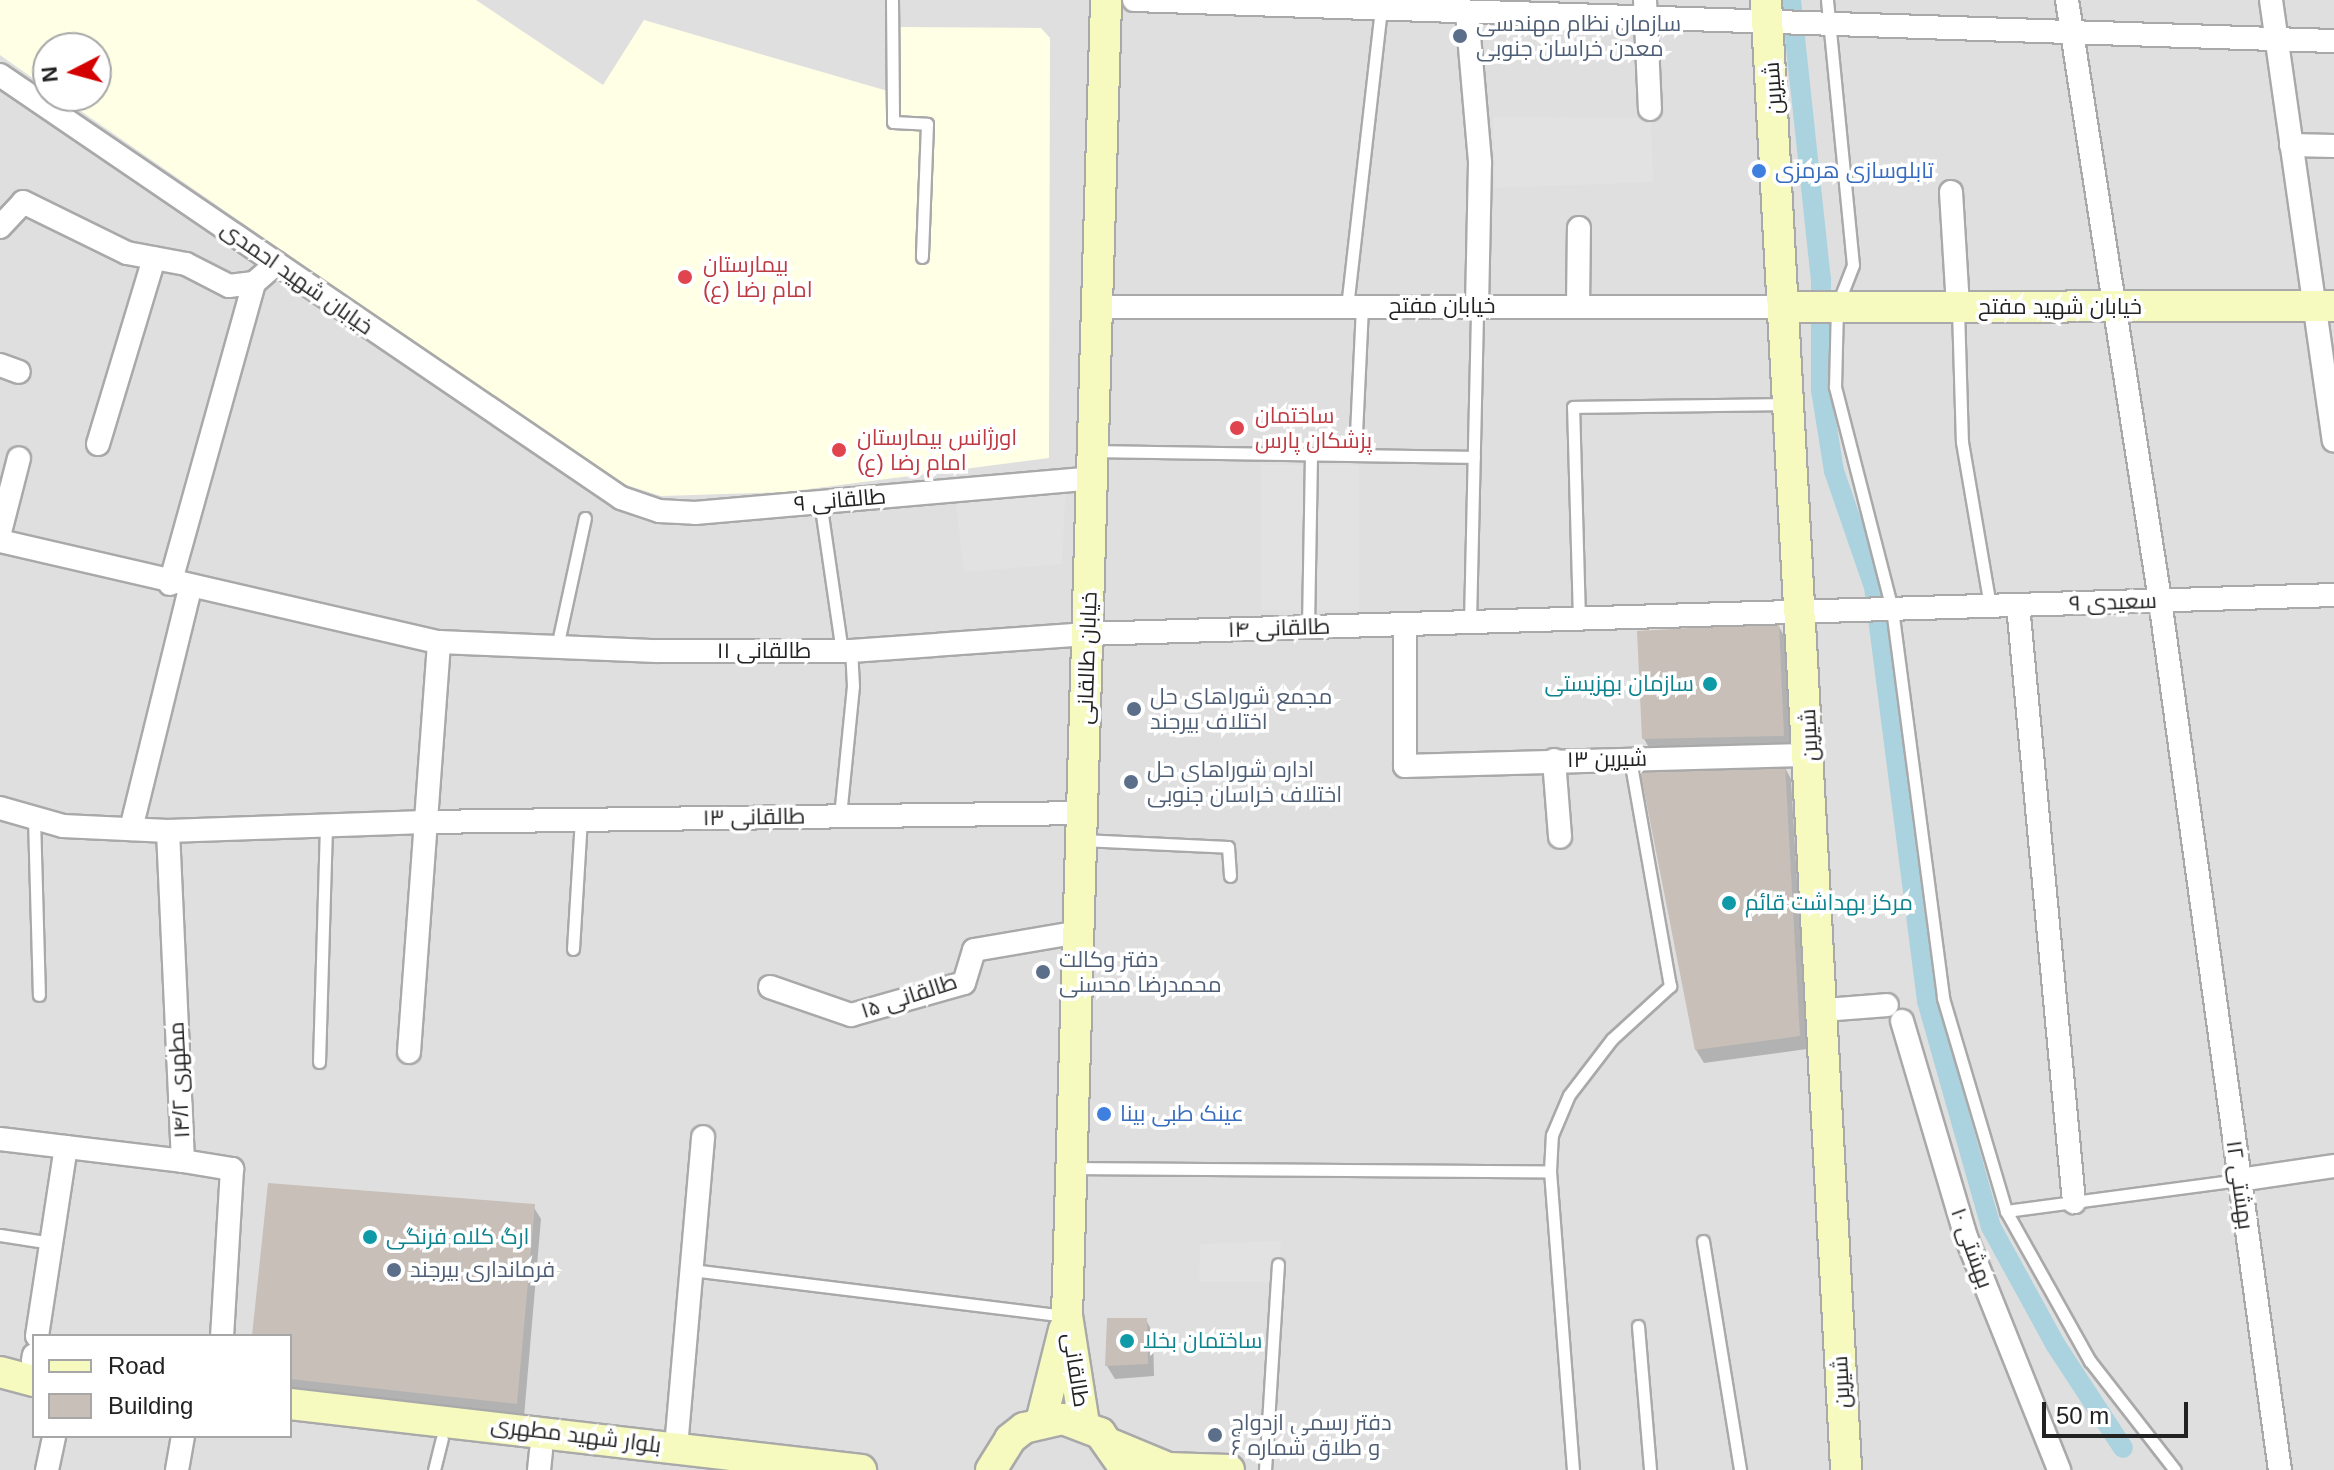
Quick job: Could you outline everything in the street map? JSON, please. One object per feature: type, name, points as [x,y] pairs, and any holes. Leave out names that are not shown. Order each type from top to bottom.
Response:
[{"type":"main road","name":"خیابان طالقانی","points":[[1067,1316],[1106,0]]},
{"type":"main road","name":"شیرین","points":[[1767,12],[1786,307],[1846,1470]]},
{"type":"main road","name":"خیابان شهید مفتح","points":[[1786,307],[2323,306]]},
{"type":"main road","points":[[1041,1422],[1067,1316]]},
{"type":"main road","name":"طالقانی","points":[[1067,1316],[1084,1424]]},
{"type":"main road","points":[[0,1351],[32,1359]]},
{"type":"main road","points":[[0,1372],[32,1380]]},
{"type":"main road","name":"بلوار شهید مطهری","points":[[292,1404],[685,1458],[861,1470]]},
{"type":"main road","points":[[990,1470],[1010,1439],[1041,1422],[1084,1424],[1120,1458],[1168,1468],[1229,1470]]},
{"type":"main road","name":"بلوار شهید مطهری","points":[[292,1424],[442,1439],[540,1460],[685,1458]]},
{"type":"street","points":[[1134,0],[1381,10],[1424,6],[1467,13],[1574,8],[1767,12],[1831,27],[2334,41]]},
{"type":"street","name":"بهشتی ۱۲","points":[[2067,0],[2112,307],[2160,600],[2280,1470]]},
{"type":"street","points":[[2271,0],[2291,145],[2323,306],[2334,441]]},
{"type":"street","points":[[1646,10],[1650,109]]},
{"type":"street","points":[[1467,13],[1480,163],[1477,306]]},
{"type":"street","name":"خیابان شهید احمدی","points":[[0,75],[593,483]]},
{"type":"street","points":[[2291,145],[2334,146]]},
{"type":"street","points":[[1951,192],[1958,308]]},
{"type":"street","points":[[0,227],[23,202],[127,253],[186,264],[229,286],[254,283],[277,263]]},
{"type":"street","points":[[1578,306],[1579,228]]},
{"type":"street","points":[[98,444],[154,258]]},
{"type":"street","points":[[131,829],[180,586],[254,283]]},
{"type":"street","name":"خیابان مفتح","points":[[1097,307],[1786,307]]},
{"type":"street","points":[[0,532],[19,458]]},
{"type":"street","name":"طالقانی ۹","points":[[593,483],[659,511],[695,513],[820,501],[1092,464]]},
{"type":"street","name":"طالقانی ۱۱","points":[[0,541],[180,586],[439,642],[846,651],[1087,634]]},
{"type":"street","name":"سعیدی ۹","points":[[1579,619],[2334,595]]},
{"type":"street","points":[[2018,605],[2074,1202]]},
{"type":"street","name":"طالقانی ۱۴","points":[[1087,634],[1579,619]]},
{"type":"street","name":"شیرین ۱۳","points":[[1405,624],[1405,766],[1810,755]]},
{"type":"street","points":[[409,1052],[439,642]]},
{"type":"street","points":[[1554,760],[1560,837]]},
{"type":"street","name":"طالقانی ۱۳","points":[[0,808],[63,826],[168,831],[425,822],[840,816],[1082,826]]},
{"type":"street","name":"مطهری ۱۴/۲","points":[[168,831],[183,1161],[232,1169],[222,1334]]},
{"type":"street","name":"طالقانی ۱۵","points":[[770,987],[851,1015],[964,983],[974,950],[1079,932]]},
{"type":"street","name":"بهشتی ۱۰","points":[[1824,1010],[1894,1013],[1966,1237],[2059,1470]]},
{"type":"street","points":[[685,1458],[691,1270],[703,1137]]},
{"type":"street","points":[[0,1139],[183,1161]]},
{"type":"street","points":[[37,1334],[66,1147]]},
{"type":"street","points":[[2239,1180],[2334,1166]]},
{"type":"street","points":[[47,1470],[54,1438]]},
{"type":"street","points":[[177,1470],[183,1438]]},
{"type":"lane","points":[[892,0],[893,122],[927,124],[922,257]]},
{"type":"lane","points":[[1827,0],[1853,265],[1837,306],[1835,387],[1850,457],[1892,609],[1943,998],[2006,1211],[2090,1361],[2175,1470]]},
{"type":"lane","points":[[1355,455],[1354,307],[1381,10]]},
{"type":"lane","points":[[1470,622],[1477,306]]},
{"type":"lane","points":[[1958,308],[1962,442],[1990,606]]},
{"type":"lane","points":[[1579,619],[1573,407],[1790,404]]},
{"type":"lane","points":[[1092,464],[1311,454],[1474,457]]},
{"type":"lane","points":[[1308,627],[1311,454]]},
{"type":"lane","points":[[820,501],[853,686],[840,816]]},
{"type":"lane","points":[[557,647],[585,518]]},
{"type":"lane","points":[[1573,1470],[1550,1171],[1552,1135],[1569,1095],[1612,1039],[1670,986],[1630,759]]},
{"type":"lane","points":[[34,818],[39,995]]},
{"type":"lane","points":[[573,949],[581,819]]},
{"type":"lane","points":[[319,1062],[326,825]]},
{"type":"lane","points":[[1082,826],[1228,847],[1230,876]]},
{"type":"lane","points":[[1072,1168],[1550,1171]]},
{"type":"lane","points":[[2006,1211],[2239,1180]]},
{"type":"lane","points":[[0,1235],[51,1243]]},
{"type":"lane","points":[[1703,1241],[1740,1470]]},
{"type":"lane","points":[[1265,1470],[1278,1264]]},
{"type":"lane","points":[[691,1270],[1067,1316]]},
{"type":"lane","points":[[1638,1326],[1650,1470]]},
{"type":"lane","points":[[434,1470],[442,1439]]},
{"type":"shaded area","points":[[0,0],[2334,0],[2334,1470],[0,1470]]},
{"type":"shaded area","name":"بیمارستان امام رضا (ع)","points":[[0,0],[476,0],[603,85],[644,20],[898,94],[898,27],[1041,28],[1050,38],[1049,458],[786,492],[661,496],[617,482],[82,112],[112,112],[112,32],[32,32],[32,78],[0,55]]},
{"type":"shaded area","points":[[1493,117],[1651,118],[1653,182],[1495,188]]},
{"type":"shaded area","points":[[1261,465],[1359,465],[1359,610],[1261,610]]},
{"type":"shaded area","points":[[1066,484],[1062,564],[964,572],[955,495]]},
{"type":"shaded area","points":[[1281,1241],[1277,1282],[1199,1282],[1200,1244]]},
{"type":"building","name":"سازمان بهزیستی","points":[[1779,623],[1784,736],[1642,739],[1637,631]]},
{"type":"building","name":"مرکز بهداشت قائم","points":[[1785,764],[1800,1036],[1695,1050],[1640,770]]},
{"type":"building","name":"فرمانداری بیرجند","points":[[268,1183],[535,1204],[517,1404],[292,1379],[292,1334],[252,1334]]},
{"type":"building","name":"ساختمان بخلا","points":[[1107,1318],[1147,1318],[1148,1364],[1105,1366]]},
{"type":"waterway","points":[[1791,0],[1821,279],[1821,390],[1834,471],[1874,587],[1927,1001],[1991,1227],[2055,1344],[2123,1448]]},
{"type":"place","name":"سازمان نظام مهندسی معدن خراسان جنوبی","points":[[1460,36]]},
{"type":"place","name":"تابلوسازی هرمزی","points":[[1759,171]]},
{"type":"place","name":"بیمارستان امام رضا (ع)","points":[[685,277]]},
{"type":"place","name":"ساختمان پزشکان پارس","points":[[1237,428]]},
{"type":"place","name":"اورژانس بیمارستان امام رضا (ع)","points":[[839,450]]},
{"type":"place","name":"سازمان بهزیستی","points":[[1710,684]]},
{"type":"place","name":"مجمع شوراهای حل اختلاف بیرجند","points":[[1134,709]]},
{"type":"place","name":"اداره شوراهای حل اختلاف خراسان جنوبی","points":[[1131,782]]},
{"type":"place","name":"مرکز بهداشت قائم","points":[[1729,903]]},
{"type":"place","name":"دفتر وکالت محمدرضا محسنی","points":[[1043,972]]},
{"type":"place","name":"عینک طبی بینا","points":[[1104,1114]]},
{"type":"place","name":"ارگ کلاه فرنگی","points":[[370,1237]]},
{"type":"place","name":"فرمانداری بیرجند","points":[[394,1270]]},
{"type":"place","name":"ساختمان بخلا","points":[[1127,1341]]},
{"type":"place","name":"دفتر رسمی ازدواج و طلاق شماره ۶","points":[[1215,1435]]}]
